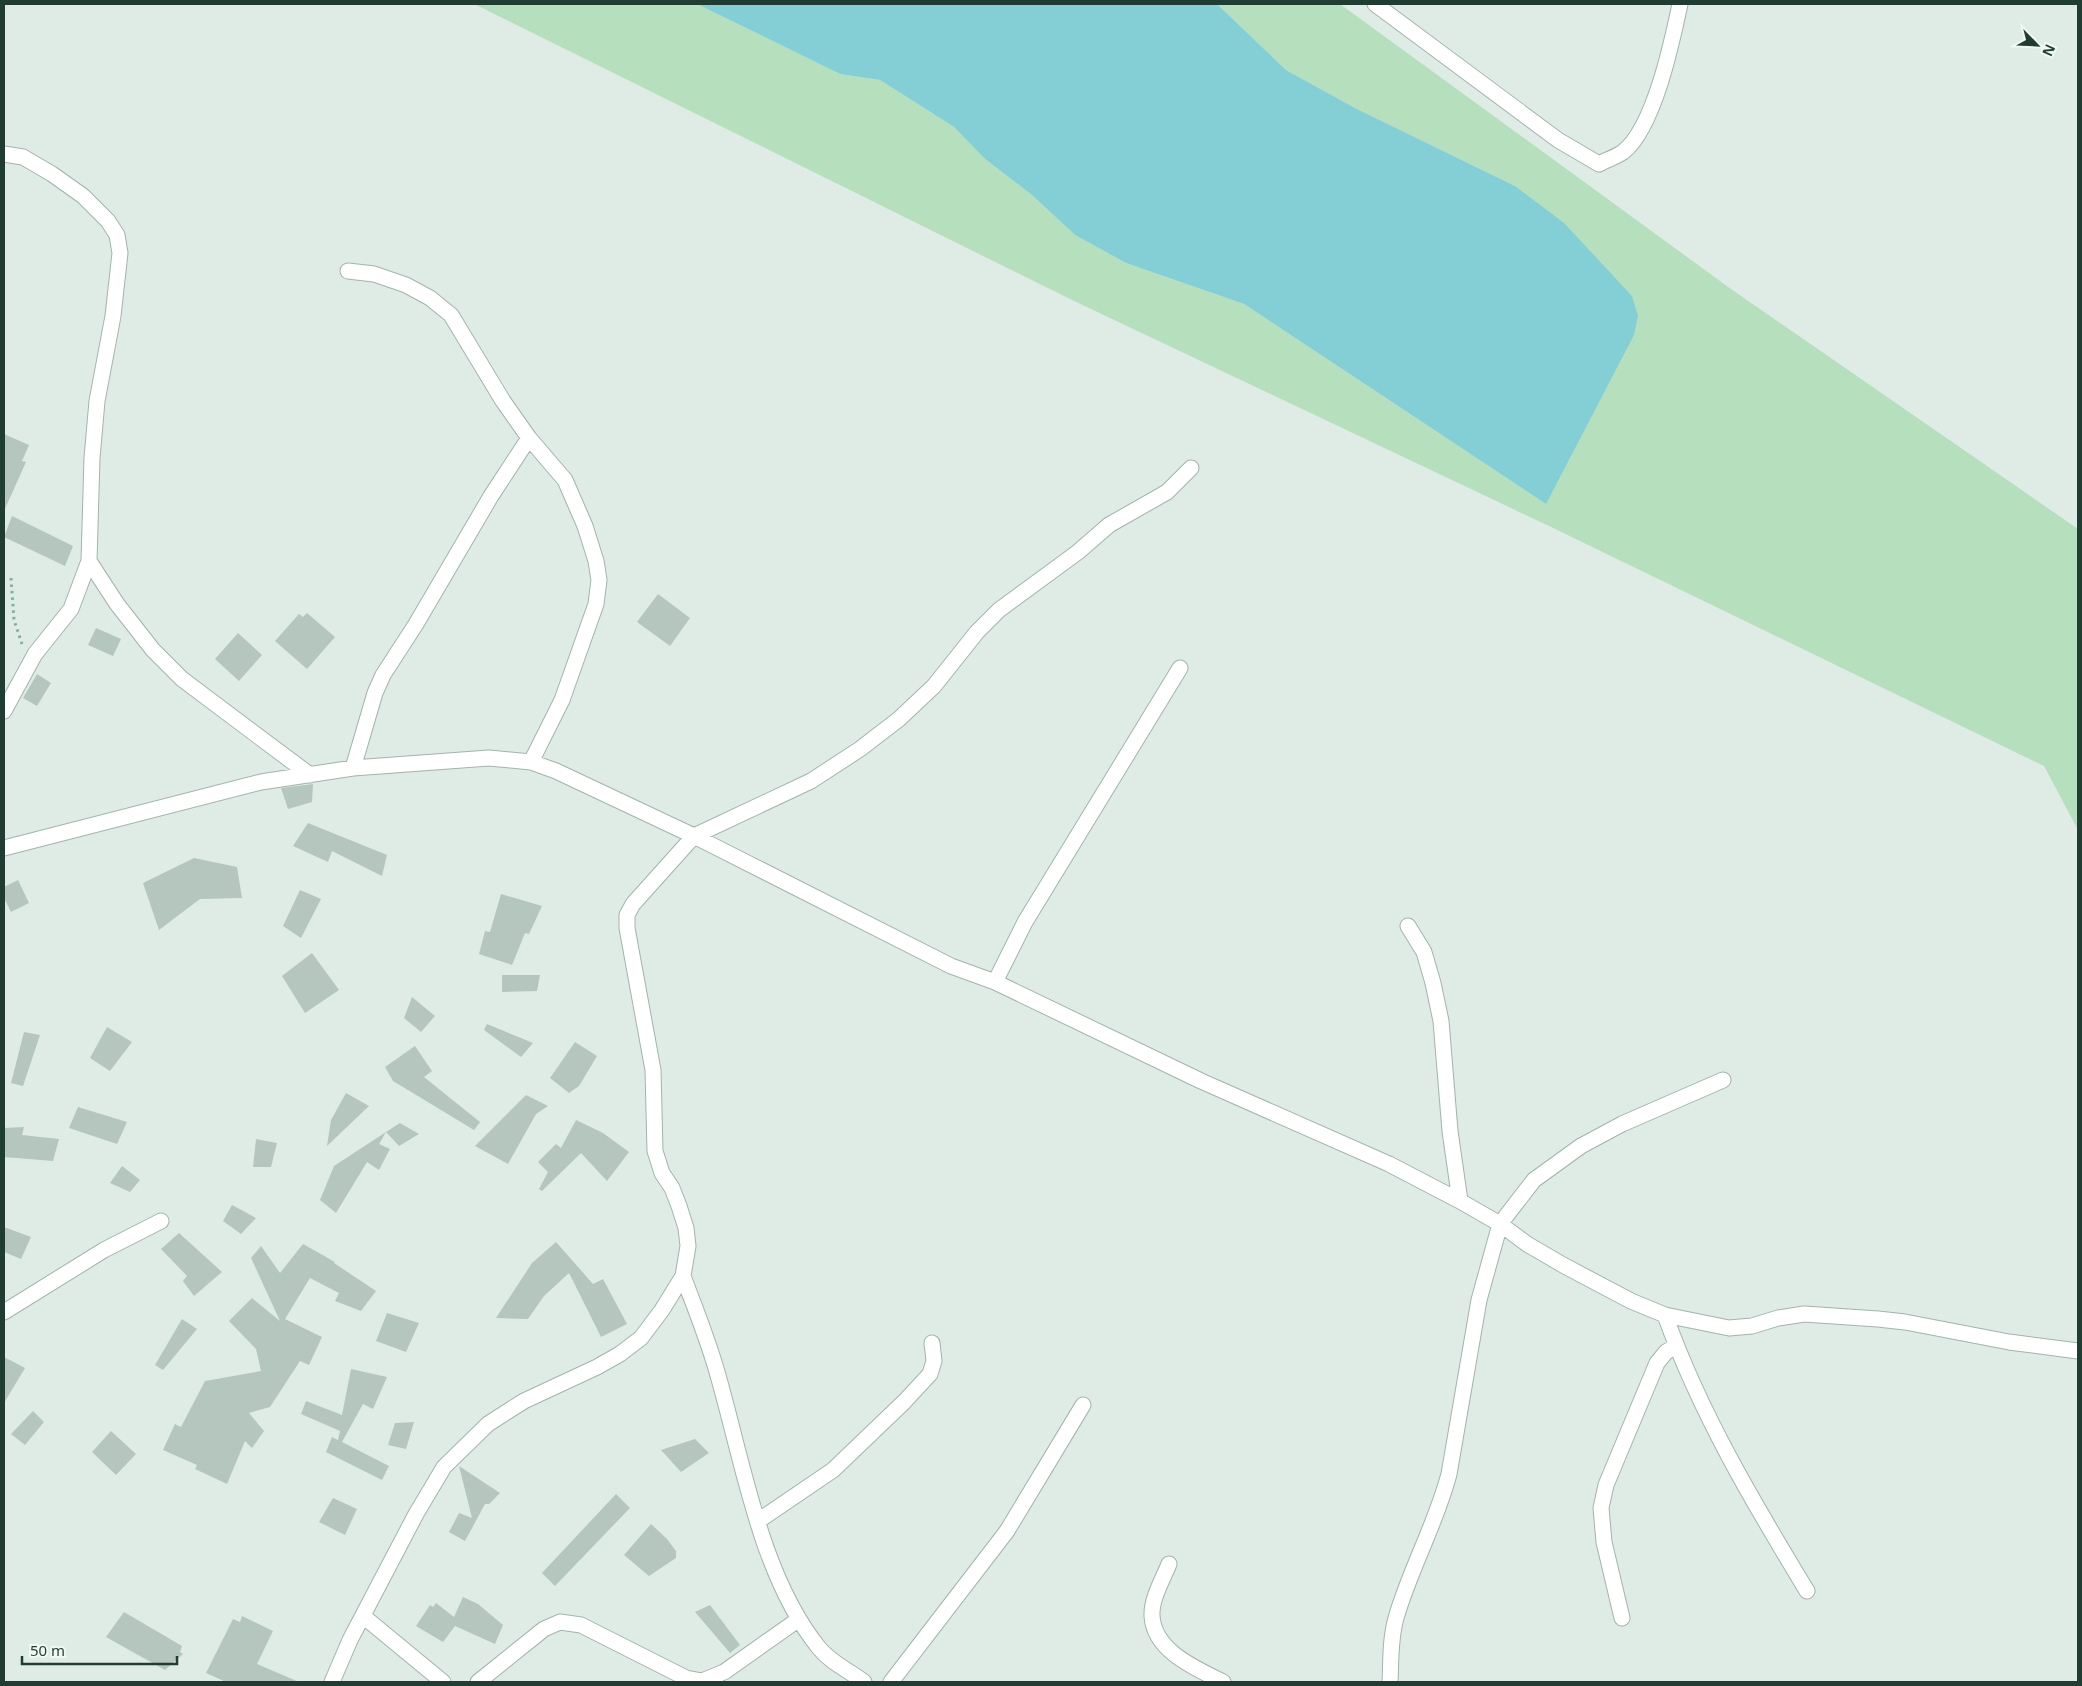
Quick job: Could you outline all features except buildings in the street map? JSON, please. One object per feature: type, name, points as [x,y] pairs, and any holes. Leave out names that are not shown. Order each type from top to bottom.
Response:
[{"type":"street","points":[[1374,4],[1558,140],[1599,164],[1623,152],[1643,126],[1670,53],[1680,4]]},
{"type":"street","points":[[4,154],[23,157],[52,174],[83,196],[108,221],[117,234],[120,253],[113,316],[97,401],[93,448],[89,561],[71,609],[35,654],[4,712]]},
{"type":"street","points":[[348,271],[374,274],[406,286],[430,298],[451,315],[503,401],[529,438],[565,480],[585,526],[596,561],[599,580],[596,604],[562,700],[531,762]]},
{"type":"street","points":[[353,768],[375,693],[383,675],[491,496],[529,438]]},
{"type":"street","points":[[332,1682],[362,1616],[416,1514],[444,1467],[488,1424],[524,1401],[597,1367],[620,1354],[641,1338],[662,1310],[683,1276],[688,1246],[686,1228],[680,1206],[672,1188],[662,1173],[655,1151],[653,1070],[627,928],[626,915],[633,904],[694,836],[811,781],[860,749],[899,719],[934,686],[977,632],[999,610],[1078,552],[1109,525],[1166,492],[1191,468]]},
{"type":"street","points":[[89,561],[116,604],[153,650],[182,679],[310,775]]},
{"type":"street","points":[[995,982],[1025,922],[1180,668]]},
{"type":"street","points":[[4,848],[261,782],[353,768],[489,758],[531,762],[556,771],[694,836],[951,966],[995,982],[1201,1081],[1390,1164],[1500,1224],[1526,1244],[1563,1265],[1631,1301],[1665,1315],[1729,1328],[1752,1326],[1778,1318],[1804,1314],[1878,1319],[1904,1322],[2010,1342],[2078,1350]]},
{"type":"street","points":[[1408,926],[1424,952],[1434,983],[1441,1021],[1450,1131],[1460,1201]]},
{"type":"street","points":[[1390,1682],[1392,1640],[1396,1618],[1442,1500],[1449,1474],[1479,1300],[1500,1224],[1534,1180],[1581,1146],[1622,1124],[1723,1080]]},
{"type":"street","points":[[4,1312],[104,1250],[161,1221]]},
{"type":"street","points":[[683,1276],[717,1370],[758,1521],[775,1569],[799,1619],[820,1650],[864,1682]]},
{"type":"street","points":[[1665,1315],[1676,1346],[1730,1459],[1807,1591]]},
{"type":"street","points":[[758,1521],[833,1470],[904,1402],[930,1374],[934,1361],[932,1343]]},
{"type":"street","points":[[1622,1618],[1604,1542],[1601,1508],[1609,1476],[1657,1363],[1666,1352],[1676,1346]]},
{"type":"street","points":[[891,1682],[1007,1531],[1083,1405]]},
{"type":"street","points":[[1170,1564],[1156,1596],[1152,1614],[1159,1638],[1179,1658],[1222,1682]]},
{"type":"street","points":[[362,1616],[443,1682]]},
{"type":"street","points":[[478,1682],[544,1629],[560,1622],[581,1624],[678,1675],[702,1681],[724,1672],[799,1619]]},
{"type":"path","points":[[11,578],[14,620],[28,666]]},
{"type":"green space","points":[[474,4],[697,4],[840,74],[880,80],[954,127],[985,159],[1032,195],[1075,235],[1126,263],[1244,304],[1546,504],[1515,186],[1355,108],[1286,70],[1217,4],[1340,4],[1731,289],[2078,529],[2078,830],[2044,766],[1551,527],[1072,300]]},
{"type":"water","points":[[697,4],[1217,4],[1286,70],[1355,108],[1515,186],[1564,223],[1632,296],[1638,316],[1634,335],[1546,504],[1244,304],[1126,263],[1075,235],[1032,195],[985,159],[954,127],[880,80],[840,74]]}]
